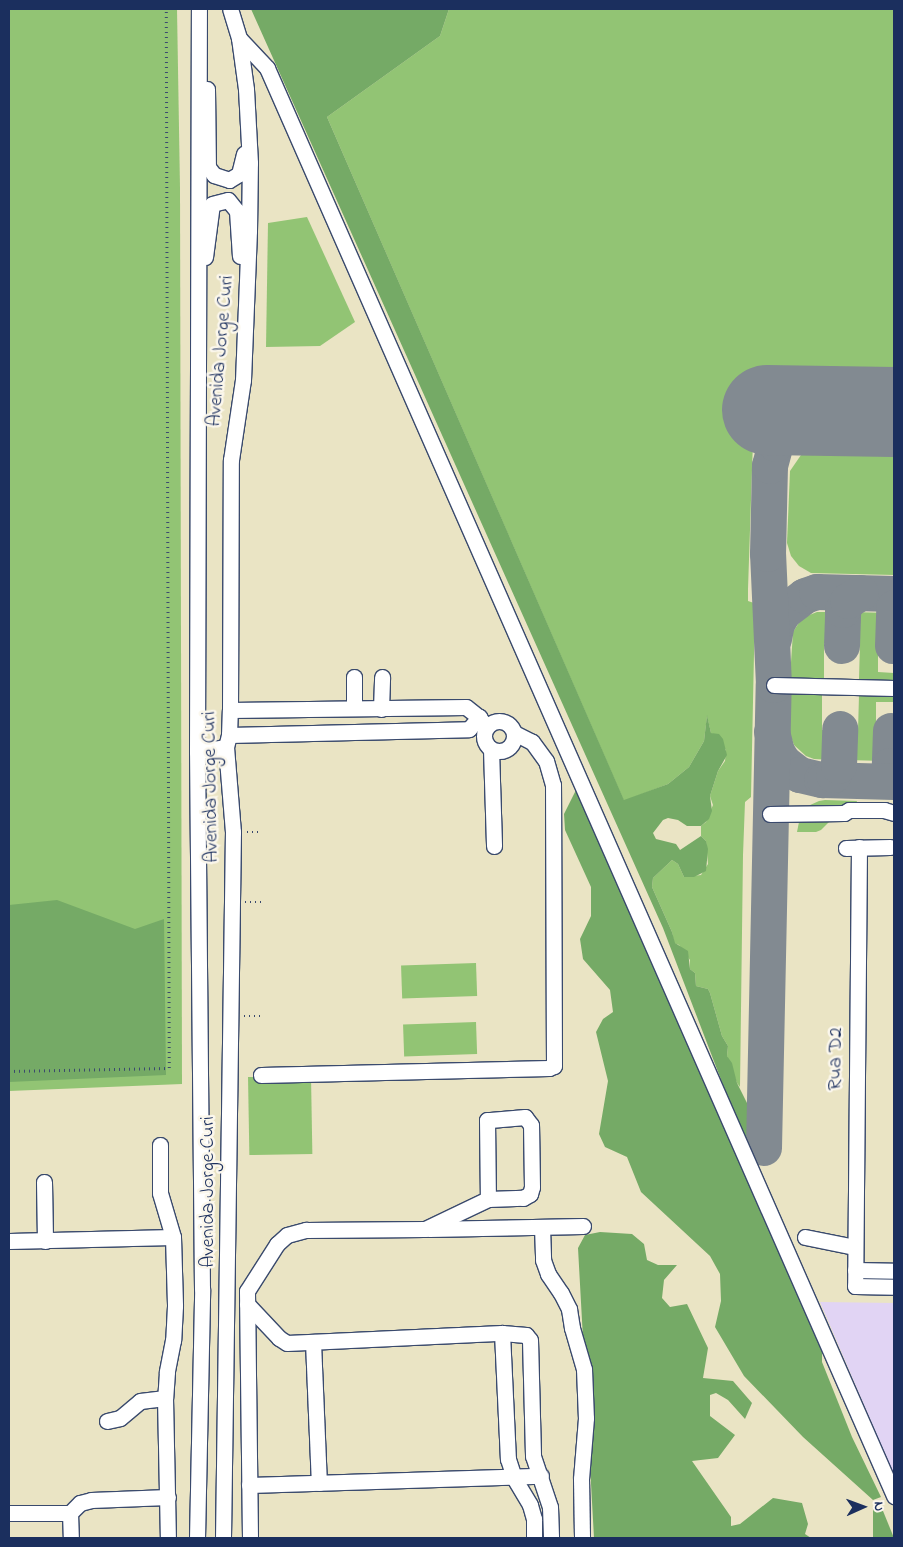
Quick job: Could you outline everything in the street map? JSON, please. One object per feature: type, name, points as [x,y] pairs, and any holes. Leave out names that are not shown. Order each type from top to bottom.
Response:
[{"type":"street","name":"Avenida Jorge Curi","points":[[197,1538],[202,1288],[197,752],[198,9]]},
{"type":"street","name":"Avenida Jorge Curi","points":[[223,1538],[233,832],[228,741],[230,710],[231,460],[243,380],[250,231],[247,99],[239,38],[230,9]]},
{"type":"street","points":[[239,38],[267,68],[894,1496]]},
{"type":"street","points":[[198,75],[208,90],[208,167],[214,176],[229,180],[239,174],[244,155],[244,105],[247,99]]},
{"type":"street","points":[[197,323],[212,204],[219,201],[228,200],[237,211],[245,313]]},
{"type":"street","points":[[381,709],[382,677]]},
{"type":"street","points":[[354,678],[354,708]]},
{"type":"street","points":[[774,686],[894,688]]},
{"type":"street","points":[[230,710],[466,707],[482,722],[483,736],[491,749],[494,846]]},
{"type":"street","points":[[197,752],[228,741],[469,729],[482,722],[500,720],[509,724],[514,733],[532,742],[546,761],[553,785],[554,1066],[549,1068],[261,1075]]},
{"type":"street","points":[[491,749],[500,751],[510,747],[513,743],[514,733]]},
{"type":"street","points":[[770,814],[844,813],[849,810],[884,810],[894,813]]},
{"type":"street","name":"Rua D2","points":[[855,1270],[853,848],[890,847]]},
{"type":"street","points":[[425,1229],[488,1199],[523,1198],[530,1194],[532,1187],[531,1125],[525,1117],[487,1120],[488,1199]]},
{"type":"street","points":[[160,1145],[160,1193],[173,1237],[175,1320],[166,1372],[168,1538]]},
{"type":"street","points":[[44,1182],[45,1241]]},
{"type":"street","points":[[250,1538],[247,1297],[277,1244],[287,1236],[306,1230],[583,1226]]},
{"type":"street","points":[[542,1227],[543,1260],[548,1274],[569,1309],[572,1328],[584,1369],[586,1418],[582,1479],[582,1538]]},
{"type":"street","points":[[9,1242],[173,1237]]},
{"type":"street","points":[[805,1237],[854,1247]]},
{"type":"street","points":[[894,1271],[855,1270],[855,1286],[894,1287]]},
{"type":"street","points":[[202,1288],[227,1290],[247,1297],[279,1338],[287,1343],[502,1333],[526,1335],[530,1340],[533,1456],[550,1507],[551,1538]]},
{"type":"street","points":[[502,1333],[508,1459],[514,1478],[530,1505],[534,1519],[534,1538]]},
{"type":"street","points":[[312,1342],[320,1483]]},
{"type":"street","points":[[107,1421],[120,1418],[140,1401],[166,1398]]},
{"type":"street","points":[[199,1453],[248,1453]]},
{"type":"street","points":[[249,1485],[541,1476]]},
{"type":"street","points":[[9,1513],[70,1513],[80,1503],[91,1500],[168,1497]]},
{"type":"street","points":[[70,1513],[72,1538]]},
{"type":"path","points":[[9,1071],[169,1068],[166,9]]},
{"type":"path","points":[[230,1016],[262,1016]]},
{"type":"shaded area","points":[[820,1302],[894,1303],[894,1475]]},
{"type":"green space","points":[[9,9],[177,9],[180,188],[182,1084],[9,1091]]},
{"type":"green space","points":[[251,9],[449,9],[440,36],[327,117],[624,800],[668,784],[689,767],[704,741],[707,715],[711,733],[719,734],[723,739],[727,755],[718,771],[710,796],[712,811],[709,819],[701,826],[687,826],[678,820],[668,818],[663,820],[653,833],[656,839],[676,844],[680,850],[701,836],[706,841],[708,849],[706,871],[694,877],[684,877],[678,864],[672,860],[653,878],[652,887],[675,943],[688,951],[690,969],[695,973],[696,986],[708,989],[710,993],[722,1036],[728,1046],[727,1056],[732,1063],[737,1083],[747,1103],[748,1123],[757,1146],[751,1158],[663,928]]},
{"type":"green space","points":[[449,9],[894,9],[894,377],[778,374],[761,379],[759,440],[753,441],[748,589],[748,601],[754,603],[755,606],[751,797],[745,802],[743,855],[740,1087],[727,1056],[728,1046],[722,1036],[710,993],[708,989],[696,986],[695,973],[690,969],[690,960],[679,945],[674,943],[672,932],[652,887],[653,878],[672,860],[678,864],[684,877],[701,875],[708,864],[706,841],[701,836],[701,826],[706,822],[713,805],[710,796],[718,771],[725,761],[726,750],[715,735],[711,733],[707,716],[704,741],[689,767],[668,784],[624,801],[327,117],[440,36]]},
{"type":"green space","points":[[307,217],[355,322],[320,346],[266,347],[268,223]]},
{"type":"green space","points":[[823,447],[894,448],[894,575],[811,573],[799,566],[791,556],[787,543],[790,471],[801,455],[811,449]]},
{"type":"green space","points":[[817,612],[835,612],[834,643],[824,643],[824,679],[859,679],[860,644],[851,643],[852,612],[888,613],[887,643],[878,644],[878,672],[894,673],[894,681],[793,679],[790,677],[793,632],[802,618]]},
{"type":"green space","points":[[793,693],[894,695],[894,702],[876,702],[876,732],[885,732],[884,761],[847,760],[848,731],[858,731],[859,695],[822,694],[822,730],[832,731],[831,760],[814,759],[806,756],[794,745],[790,734],[790,694]]},
{"type":"green space","points":[[576,790],[803,1294],[822,1340],[822,1362],[852,1437],[881,1497],[873,1500],[803,1437],[744,1376],[715,1327],[721,1301],[720,1274],[710,1256],[641,1192],[627,1157],[605,1147],[599,1134],[608,1081],[596,1032],[603,1019],[613,1012],[610,990],[583,959],[580,939],[591,916],[591,887],[565,830],[564,814]]},
{"type":"green space","points":[[819,801],[857,801],[856,804],[843,806],[808,806]]},
{"type":"green space","points":[[799,822],[829,822],[816,832],[797,832]]},
{"type":"green space","points":[[57,900],[135,929],[164,919],[166,1075],[9,1082],[9,905]]},
{"type":"green space","points":[[476,963],[477,996],[402,999],[401,966]]},
{"type":"green space","points":[[476,1022],[477,1054],[404,1057],[403,1025]]},
{"type":"green space","points":[[311,1076],[312,1154],[249,1155],[248,1077]]},
{"type":"green space","points":[[600,1232],[632,1234],[644,1244],[647,1260],[658,1265],[677,1265],[664,1280],[662,1298],[670,1307],[687,1304],[708,1348],[703,1378],[733,1381],[752,1403],[745,1419],[728,1400],[716,1393],[710,1395],[710,1416],[735,1435],[718,1458],[692,1461],[731,1517],[731,1526],[740,1524],[773,1498],[802,1503],[808,1524],[805,1534],[811,1538],[594,1538],[578,1248],[585,1235]]},
{"type":"green space","points":[[873,1507],[883,1511],[894,1538],[873,1538]]},
{"type":"taxiway","points":[[764,1148],[774,685],[768,554],[770,466],[776,444],[785,429],[794,421],[814,411]]},
{"type":"taxiway","points":[[774,639],[777,624],[784,612],[805,596],[817,592],[894,594]]},
{"type":"taxiway","points":[[842,646],[843,610],[848,601],[861,593]]},
{"type":"taxiway","points":[[893,646],[894,608]]},
{"type":"taxiway","points":[[825,780],[834,775],[839,766],[840,729]]},
{"type":"taxiway","points":[[891,731],[890,766],[894,775]]},
{"type":"taxiway","points":[[772,732],[777,752],[784,763],[800,775],[822,780],[894,782]]},
{"type":"runway","points":[[767,410],[894,412]]}]
